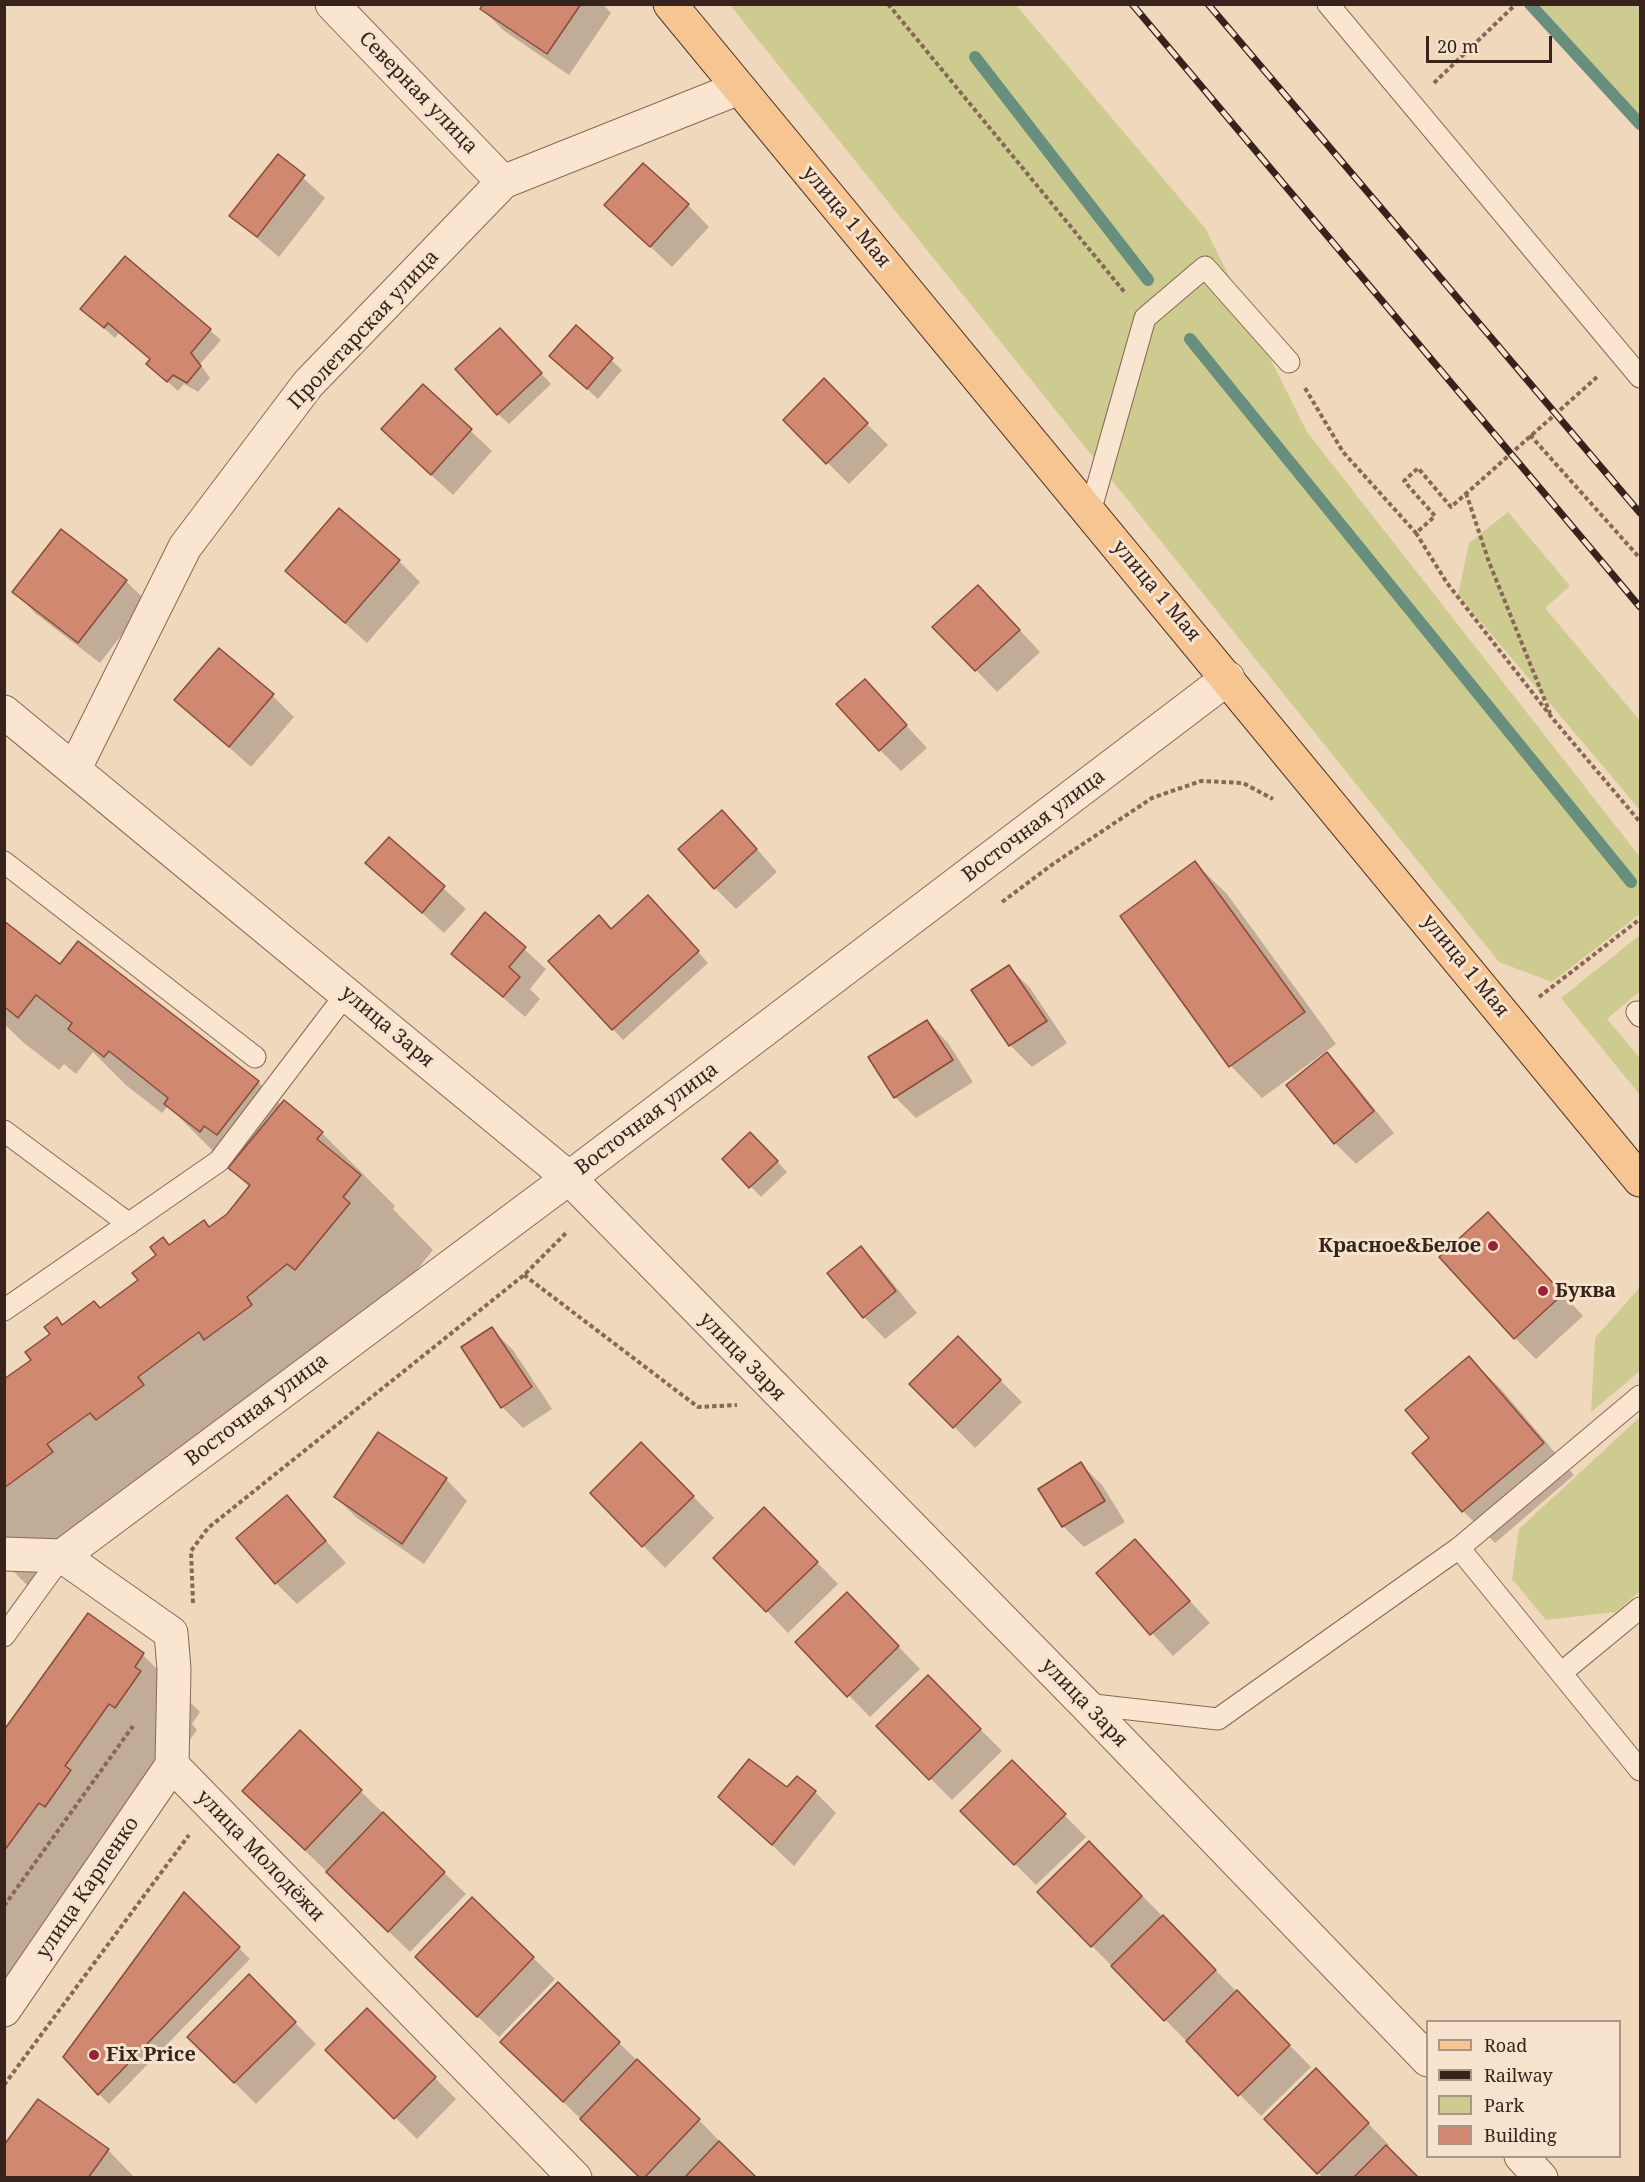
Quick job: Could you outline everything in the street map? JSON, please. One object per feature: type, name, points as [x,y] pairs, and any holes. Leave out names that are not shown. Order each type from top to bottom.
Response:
[{"type":"main road","name":"улица 1 Мая","points":[[670,4],[1637,1169]]},
{"type":"street","name":"Северная улица","points":[[332,4],[503,182]]},
{"type":"street","name":"Пролетарская улица","points":[[75,768],[185,547],[308,384],[503,182],[739,88]]},
{"type":"street","name":"Восточная улица","points":[[62,1556],[569,1178],[1228,678]]},
{"type":"street","name":"улица Заря","points":[[4,712],[75,768],[569,1178],[787,1404],[1085,1704],[1426,2058]]},
{"type":"street","points":[[4,1554],[62,1556],[171,1633],[174,1669],[172,1766]]},
{"type":"street","name":"улица Карпенко","points":[[4,2010],[172,1766]]},
{"type":"street","name":"улица Молодёжи","points":[[172,1766],[575,2178]]},
{"type":"street","points":[[1522,2158],[1541,2178]]},
{"type":"lane","points":[[1328,4],[1641,377]]},
{"type":"lane","points":[[1090,512],[1145,318],[1205,267],[1289,362]]},
{"type":"lane","points":[[4,862],[255,1057]]},
{"type":"lane","points":[[4,1310],[219,1161],[346,994]]},
{"type":"lane","points":[[4,1131],[129,1224]]},
{"type":"lane","points":[[1085,1704],[1218,1719],[1459,1548],[1641,1396]]},
{"type":"lane","points":[[1459,1548],[1641,1770]]},
{"type":"lane","points":[[4,1636],[62,1556]]},
{"type":"lane","points":[[1561,1673],[1641,1608]]},
{"type":"path","points":[[888,4],[1145,318]]},
{"type":"path","points":[[1412,105],[1516,4]]},
{"type":"path","points":[[1289,362],[1342,452],[1416,533],[1447,583],[1553,719],[1641,822]]},
{"type":"path","points":[[1416,533],[1435,516],[1404,481],[1418,468],[1451,507],[1580,392]]},
{"type":"path","points":[[1530,435],[1638,556]]},
{"type":"path","points":[[1466,493],[1489,562],[1553,719]]},
{"type":"path","points":[[995,907],[1053,864],[1152,798],[1201,781],[1243,783],[1278,802]]},
{"type":"path","points":[[1538,998],[1641,919]]},
{"type":"path","points":[[208,1528],[524,1275],[595,1205]]},
{"type":"path","points":[[524,1275],[698,1407],[787,1404]]},
{"type":"path","points":[[4,1906],[140,1716]]},
{"type":"green space","points":[[730,5],[1016,5],[1205,228],[1307,432],[1640,857],[1640,914],[1552,982],[1499,962]]},
{"type":"green space","points":[[1540,5],[1640,5],[1640,119]]},
{"type":"green space","points":[[1508,512],[1570,586],[1545,608],[1640,721],[1640,810],[1458,595],[1469,543]]},
{"type":"green space","points":[[1640,935],[1640,991],[1607,1019],[1640,1058],[1640,1095],[1561,998]]},
{"type":"green space","points":[[1640,1287],[1640,1371],[1591,1412],[1595,1338]]},
{"type":"green space","points":[[1640,1417],[1640,1591],[1616,1612],[1546,1620],[1512,1579],[1519,1529]]},
{"type":"building","points":[[483,4],[581,4],[547,54],[480,9]]},
{"type":"building","points":[[278,154],[305,175],[257,237],[229,216]]},
{"type":"building","points":[[643,163],[689,204],[650,247],[604,205]]},
{"type":"building","points":[[125,256],[211,329],[191,353],[201,366],[187,383],[173,375],[167,382],[146,364],[150,359],[108,323],[104,328],[80,309]]},
{"type":"building","points":[[576,325],[613,358],[587,389],[549,356]]},
{"type":"building","points":[[500,328],[542,373],[497,415],[455,369]]},
{"type":"building","points":[[824,378],[868,423],[826,464],[783,420]]},
{"type":"building","points":[[423,384],[472,429],[431,475],[381,429]]},
{"type":"building","points":[[339,508],[400,560],[345,623],[285,571]]},
{"type":"building","points":[[61,529],[127,580],[78,643],[12,592]]},
{"type":"building","points":[[978,585],[1020,630],[975,671],[932,627]]},
{"type":"building","points":[[219,648],[274,694],[229,747],[174,700]]},
{"type":"building","points":[[865,679],[907,725],[879,751],[836,704]]},
{"type":"building","points":[[722,810],[757,849],[714,889],[678,849]]},
{"type":"building","points":[[389,837],[445,886],[422,913],[365,863]]},
{"type":"building","points":[[1195,861],[1305,1012],[1229,1067],[1120,916]]},
{"type":"building","points":[[648,895],[699,951],[612,1030],[548,961],[599,915],[611,929]]},
{"type":"building","points":[[485,912],[526,947],[509,967],[520,977],[503,997],[451,954]]},
{"type":"building","points":[[4,921],[60,964],[78,941],[259,1081],[217,1135],[204,1126],[200,1132],[164,1104],[168,1098],[109,1051],[104,1057],[68,1029],[72,1023],[36,995],[18,1018],[6,1008],[4,1010]]},
{"type":"building","points":[[1009,965],[1047,1021],[1009,1046],[971,990]]},
{"type":"building","points":[[927,1020],[953,1060],[894,1098],[868,1057]]},
{"type":"building","points":[[1327,1052],[1374,1111],[1334,1144],[1286,1085]]},
{"type":"building","points":[[284,1100],[323,1132],[317,1139],[361,1175],[343,1197],[350,1203],[295,1270],[287,1264],[247,1297],[252,1305],[204,1340],[199,1332],[138,1377],[144,1385],[96,1420],[90,1413],[47,1444],[53,1452],[4,1488],[4,1379],[31,1360],[25,1352],[50,1334],[44,1327],[57,1317],[62,1325],[94,1301],[100,1308],[138,1280],[132,1273],[156,1255],[150,1247],[163,1237],[169,1245],[204,1220],[209,1227],[227,1214],[250,1185],[228,1168]]},
{"type":"building","points":[[750,1132],[778,1161],[749,1188],[722,1159]]},
{"type":"building","points":[[1488,1212],[1563,1294],[1514,1339],[1439,1257]]},
{"type":"building","points":[[861,1246],[896,1291],[863,1318],[827,1273]]},
{"type":"building","points":[[492,1327],[532,1387],[501,1408],[461,1347]]},
{"type":"building","points":[[958,1336],[1001,1380],[953,1428],[909,1384]]},
{"type":"building","points":[[1469,1356],[1544,1443],[1462,1512],[1412,1453],[1429,1438],[1405,1410]]},
{"type":"building","points":[[378,1432],[447,1478],[402,1544],[334,1497]]},
{"type":"building","points":[[641,1442],[694,1496],[642,1547],[590,1493]]},
{"type":"building","points":[[1081,1462],[1105,1501],[1062,1527],[1038,1489]]},
{"type":"building","points":[[287,1495],[326,1541],[275,1584],[236,1538]]},
{"type":"building","points":[[764,1507],[818,1562],[766,1612],[713,1558]]},
{"type":"building","points":[[1135,1539],[1190,1601],[1150,1635],[1096,1573]]},
{"type":"building","points":[[847,1592],[899,1646],[847,1697],[795,1642]]},
{"type":"building","points":[[88,1613],[144,1653],[135,1667],[141,1671],[115,1708],[109,1704],[65,1766],[71,1770],[45,1807],[39,1803],[4,1851],[4,1730]]},
{"type":"building","points":[[928,1675],[981,1729],[929,1780],[876,1726]]},
{"type":"building","points":[[300,1730],[362,1790],[305,1850],[242,1791]]},
{"type":"building","points":[[749,1759],[787,1787],[797,1776],[816,1791],[772,1845],[718,1797]]},
{"type":"building","points":[[1012,1760],[1066,1814],[1014,1865],[960,1811]]},
{"type":"building","points":[[383,1812],[445,1872],[388,1932],[326,1872]]},
{"type":"building","points":[[1089,1841],[1142,1896],[1091,1947],[1037,1892]]},
{"type":"building","points":[[184,1892],[240,1947],[98,2095],[63,2057]]},
{"type":"building","points":[[472,1897],[534,1957],[477,2017],[415,1957]]},
{"type":"building","points":[[1163,1915],[1216,1970],[1164,2021],[1111,1966]]},
{"type":"building","points":[[249,1974],[296,2022],[234,2083],[187,2037]]},
{"type":"building","points":[[558,1982],[620,2042],[563,2102],[500,2042]]},
{"type":"building","points":[[1237,1990],[1290,2045],[1238,2096],[1186,2041]]},
{"type":"building","points":[[367,2008],[436,2077],[394,2119],[325,2050]]},
{"type":"building","points":[[637,2059],[700,2119],[644,2178],[640,2178],[580,2119]]},
{"type":"building","points":[[1316,2068],[1369,2123],[1317,2174],[1264,2119]]},
{"type":"building","points":[[38,2099],[109,2149],[88,2178],[4,2178],[4,2145]]},
{"type":"building","points":[[719,2141],[757,2178],[684,2178]]},
{"type":"building","points":[[1386,2145],[1419,2178],[1353,2178]]},
{"type":"waterway","points":[[1530,4],[1640,124]]},
{"type":"waterway","points":[[975,57],[1148,280]]},
{"type":"waterway","points":[[1190,339],[1631,882]]},
{"type":"railway","points":[[1132,4],[1640,607]]},
{"type":"railway","points":[[1208,4],[1640,513]]},
{"type":"place","name":"Красное&Белое","points":[[1493,1246]]},
{"type":"place","name":"Буква","points":[[1543,1291]]},
{"type":"place","name":"Fix Price","points":[[94,2055]]}]
